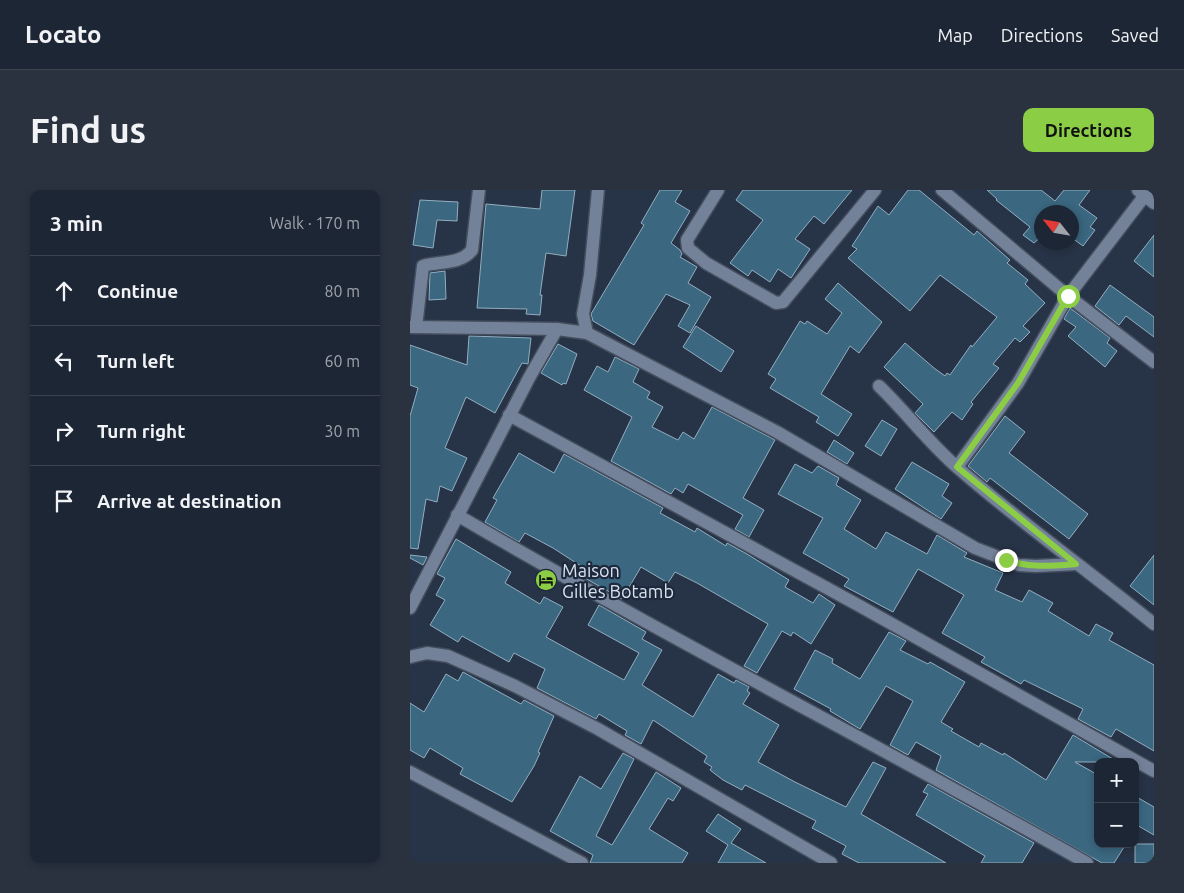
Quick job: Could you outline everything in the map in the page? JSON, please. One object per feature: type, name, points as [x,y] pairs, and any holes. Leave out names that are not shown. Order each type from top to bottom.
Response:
[{"type":"street","points":[[479,190],[472,250],[466,258],[458,261],[436,262],[423,266],[413,327],[557,329],[587,333],[777,432],[975,548],[1019,565],[1076,564]]},
{"type":"street","points":[[587,333],[583,314],[590,275],[598,190]]},
{"type":"street","points":[[718,190],[687,240],[688,248],[706,263],[776,302],[783,302],[874,190]]},
{"type":"street","points":[[942,190],[1068,296],[1154,362]]},
{"type":"street","points":[[957,467],[1018,383],[1068,296],[1146,195]]},
{"type":"street","points":[[410,608],[509,415],[557,329]]},
{"type":"street","points":[[879,386],[924,435],[957,467],[1076,564],[1154,624]]},
{"type":"street","points":[[509,415],[849,600],[1154,770]]},
{"type":"street","points":[[457,515],[545,566],[961,792],[1087,863]]},
{"type":"street","points":[[410,656],[427,654],[448,656],[515,686],[668,768],[831,863]]},
{"type":"street","points":[[410,772],[582,863]]},
{"type":"building","points":[[542,190],[575,190],[566,256],[546,253],[540,295],[542,295],[540,315],[526,314],[527,309],[477,308],[486,204],[540,209]]},
{"type":"building","points":[[660,190],[682,190],[675,202],[690,211],[671,243],[680,250],[682,254],[680,257],[697,267],[688,283],[711,297],[690,333],[678,326],[690,305],[666,294],[634,345],[593,321],[591,314],[644,225],[641,223]]},
{"type":"building","points":[[743,190],[852,190],[824,224],[814,216],[795,239],[810,249],[791,278],[778,269],[770,282],[752,270],[748,276],[730,263],[763,220],[736,200]]},
{"type":"building","points":[[908,190],[919,190],[974,235],[977,231],[1010,260],[1007,263],[1028,280],[1025,284],[1045,303],[1023,326],[1030,332],[1020,342],[1015,338],[993,364],[999,368],[971,402],[973,404],[962,420],[952,412],[934,432],[915,413],[923,404],[884,367],[905,343],[945,376],[947,373],[950,375],[971,345],[972,347],[997,317],[940,275],[910,311],[848,258],[857,249],[852,246],[878,206],[889,215]]},
{"type":"building","points":[[987,190],[1041,190],[1055,201],[1064,190],[1090,190],[1079,205],[1034,205],[1034,243],[1023,235],[1030,227]]},
{"type":"building","points":[[420,200],[458,202],[457,221],[437,220],[433,248],[413,245]]},
{"type":"building","points":[[1079,205],[1097,218],[1090,227],[1095,230],[1083,246],[1079,243]]},
{"type":"building","points":[[1154,235],[1154,277],[1134,261]]},
{"type":"building","points":[[445,271],[446,299],[429,300],[430,273]]},
{"type":"building","points":[[838,283],[882,322],[859,353],[850,346],[821,394],[852,414],[838,436],[816,422],[819,417],[770,388],[776,379],[768,374],[800,321],[805,324],[807,321],[827,334],[842,313],[825,299]]},
{"type":"building","points":[[1110,285],[1154,317],[1154,337],[1126,316],[1119,325],[1095,306]]},
{"type":"building","points":[[1070,308],[1110,338],[1107,343],[1117,351],[1105,367],[1068,336],[1076,327],[1064,319]]},
{"type":"building","points":[[696,326],[734,351],[721,372],[683,347]]},
{"type":"building","points":[[469,336],[531,338],[528,364],[522,363],[495,413],[466,397],[445,448],[467,458],[452,491],[440,486],[437,502],[426,499],[418,549],[410,548],[410,416],[418,388],[410,385],[410,345],[467,365]]},
{"type":"building","points":[[558,344],[577,354],[566,384],[563,383],[562,385],[541,373]]},
{"type":"building","points":[[615,357],[639,369],[633,382],[650,392],[647,398],[663,407],[652,427],[678,440],[683,432],[694,439],[712,407],[775,440],[743,498],[764,510],[749,537],[735,529],[743,515],[688,484],[683,493],[675,488],[671,494],[611,461],[632,417],[584,390],[597,366],[608,372]]},
{"type":"building","points":[[1005,416],[1025,432],[1009,453],[1088,514],[1069,539],[990,478],[987,482],[968,466]]},
{"type":"building","points":[[882,420],[897,429],[881,456],[865,446]]},
{"type":"building","points":[[834,440],[854,453],[847,464],[827,452]]},
{"type":"building","points":[[519,453],[554,473],[564,454],[663,508],[660,513],[695,532],[697,528],[726,546],[727,543],[747,554],[789,580],[785,587],[813,603],[819,594],[835,605],[811,644],[793,632],[791,636],[782,631],[757,673],[744,666],[768,624],[697,583],[675,572],[668,583],[641,567],[622,599],[583,577],[587,570],[553,548],[525,533],[519,542],[485,522],[497,500],[493,498]]},
{"type":"building","points":[[912,462],[949,484],[942,496],[952,503],[941,519],[895,489]]},
{"type":"building","points":[[795,464],[812,473],[818,466],[839,478],[836,485],[861,500],[844,529],[876,549],[886,532],[927,554],[937,535],[967,553],[964,557],[1003,573],[995,590],[1022,602],[1029,590],[1053,603],[1048,611],[1089,636],[1096,624],[1113,633],[1109,640],[1154,665],[1154,751],[1116,729],[1111,737],[1078,719],[1083,709],[1024,680],[1021,684],[981,662],[985,657],[942,633],[964,595],[918,569],[893,612],[844,586],[849,579],[803,553],[823,518],[778,494]]},
{"type":"building","points":[[456,539],[511,572],[505,583],[540,604],[544,597],[563,607],[546,637],[624,680],[639,653],[588,625],[599,605],[646,632],[642,639],[662,650],[642,685],[693,717],[718,674],[734,683],[736,680],[749,687],[747,691],[750,693],[743,704],[779,725],[758,762],[795,782],[846,807],[873,762],[886,768],[861,814],[946,863],[859,863],[842,854],[846,846],[812,828],[816,821],[745,785],[742,790],[723,780],[710,770],[712,767],[704,762],[707,756],[653,720],[641,744],[625,735],[627,731],[599,714],[596,719],[537,688],[545,669],[514,653],[509,662],[462,636],[458,642],[430,625],[445,600],[436,595],[445,578],[437,574]]},
{"type":"building","points":[[410,555],[427,557],[423,565],[410,558]]},
{"type":"building","points":[[1154,555],[1154,605],[1130,586]]},
{"type":"building","points":[[889,632],[906,641],[900,650],[928,664],[930,662],[965,682],[941,722],[953,729],[951,731],[979,747],[981,743],[1003,755],[1004,753],[1046,780],[1073,735],[1111,758],[1094,758],[1094,762],[1075,762],[1094,773],[1094,848],[1123,848],[1114,863],[1102,863],[936,770],[941,756],[916,742],[908,755],[890,745],[913,701],[886,686],[860,729],[830,711],[831,709],[794,689],[815,650],[833,659],[832,663],[860,679]]},
{"type":"building","points":[[463,672],[521,704],[524,700],[554,716],[534,766],[512,802],[460,774],[463,768],[430,748],[424,758],[410,750],[410,703],[424,712],[446,674],[458,681]]},
{"type":"building","points":[[623,753],[634,759],[596,836],[612,845],[656,772],[681,788],[673,801],[668,798],[649,829],[688,853],[682,863],[590,863],[593,855],[550,831],[580,776],[601,789]]},
{"type":"building","points":[[928,784],[1034,843],[1022,863],[981,863],[985,856],[916,815],[928,794],[923,792]]},
{"type":"building","points":[[1139,798],[1154,807],[1154,835],[1139,826]]},
{"type":"building","points":[[718,814],[741,829],[731,843],[766,863],[718,863],[728,845],[706,831]]},
{"type":"building","points":[[1139,844],[1154,844],[1154,863],[1135,863],[1135,848],[1139,848]]},
{"type":"place","name":"Maison Gilles Botamb","points":[[546,580]]},
{"type":"route","points":[[1006,560],[1019,565],[1036,566],[1076,564],[957,467],[1018,383],[1068,296]]}]
